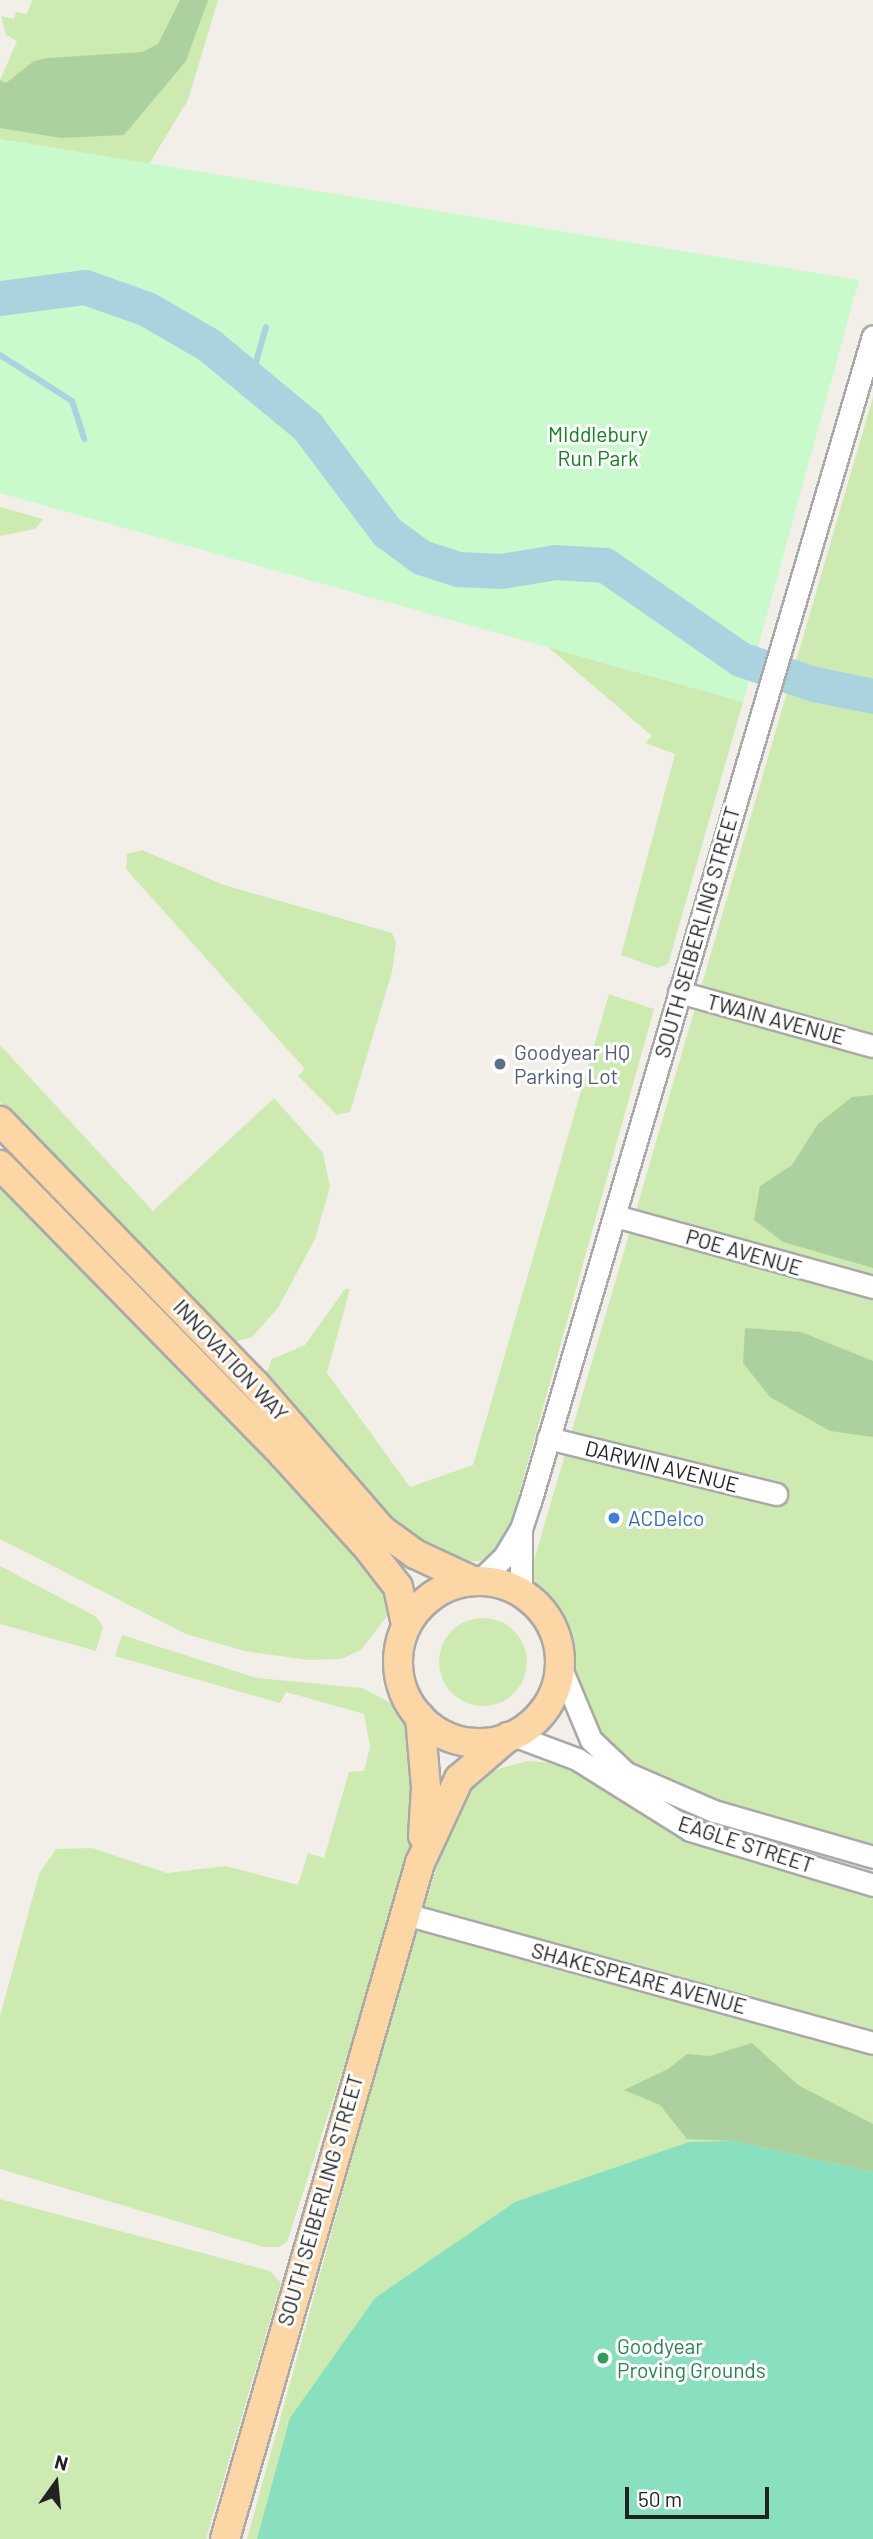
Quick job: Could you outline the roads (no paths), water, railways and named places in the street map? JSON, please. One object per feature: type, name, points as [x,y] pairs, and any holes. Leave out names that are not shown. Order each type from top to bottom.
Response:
[{"type":"main road","name":"INNOVATION WAY","points":[[0,1121],[255,1384],[382,1530],[415,1553],[477,1581]]},
{"type":"main road","name":"INNOVATION WAY","points":[[0,1165],[282,1453],[368,1548],[398,1587],[407,1625]]},
{"type":"main road","points":[[477,1581],[521,1592],[551,1623],[560,1666],[545,1709],[511,1736],[461,1741],[420,1717],[400,1680],[398,1652],[407,1625],[434,1594],[477,1581]]},
{"type":"main road","name":"SOUTH SEIBERLING STREET","points":[[420,1717],[426,1787],[420,1863]]},
{"type":"main road","name":"SOUTH SEIBERLING STREET","points":[[225,2539],[420,1863],[459,1779],[511,1736]]},
{"type":"street","name":"SOUTH SEIBERLING STREET","points":[[477,1581],[504,1557],[521,1529],[873,336]]},
{"type":"street","name":"TWAIN AVENUE","points":[[679,992],[873,1046]]},
{"type":"street","name":"POE AVENUE","points":[[615,1216],[873,1287]]},
{"type":"street","name":"DARWIN AVENUE","points":[[548,1438],[775,1494]]},
{"type":"street","name":"SOUTH SEIBERLING STREET","points":[[521,1529],[521,1592]]},
{"type":"street","name":"EAGLE STREET","points":[[560,1666],[591,1741],[626,1773],[714,1811],[873,1857]]},
{"type":"street","name":"EAGLE STREET","points":[[511,1736],[577,1759],[690,1830],[873,1885]]},
{"type":"street","name":"SHAKESPEARE AVENUE","points":[[405,1914],[873,2043]]},
{"type":"waterway","points":[[0,298],[85,287],[147,309],[209,345],[307,426],[387,532],[421,557],[459,569],[501,571],[555,562],[605,565],[740,659],[814,684],[873,696]]},
{"type":"waterway","points":[[251,380],[266,327]]},
{"type":"waterway","points":[[0,355],[72,401],[84,439]]},
{"type":"place","name":"Goodyear HQ Parking Lot","points":[[500,1064]]},
{"type":"place","name":"ACDelco","points":[[614,1518]]},
{"type":"place","name":"Goodyear Proving Grounds","points":[[603,2358]]},
{"type":"park label","name":"MIddlebury Run Park","points":[[598,446]]}]
